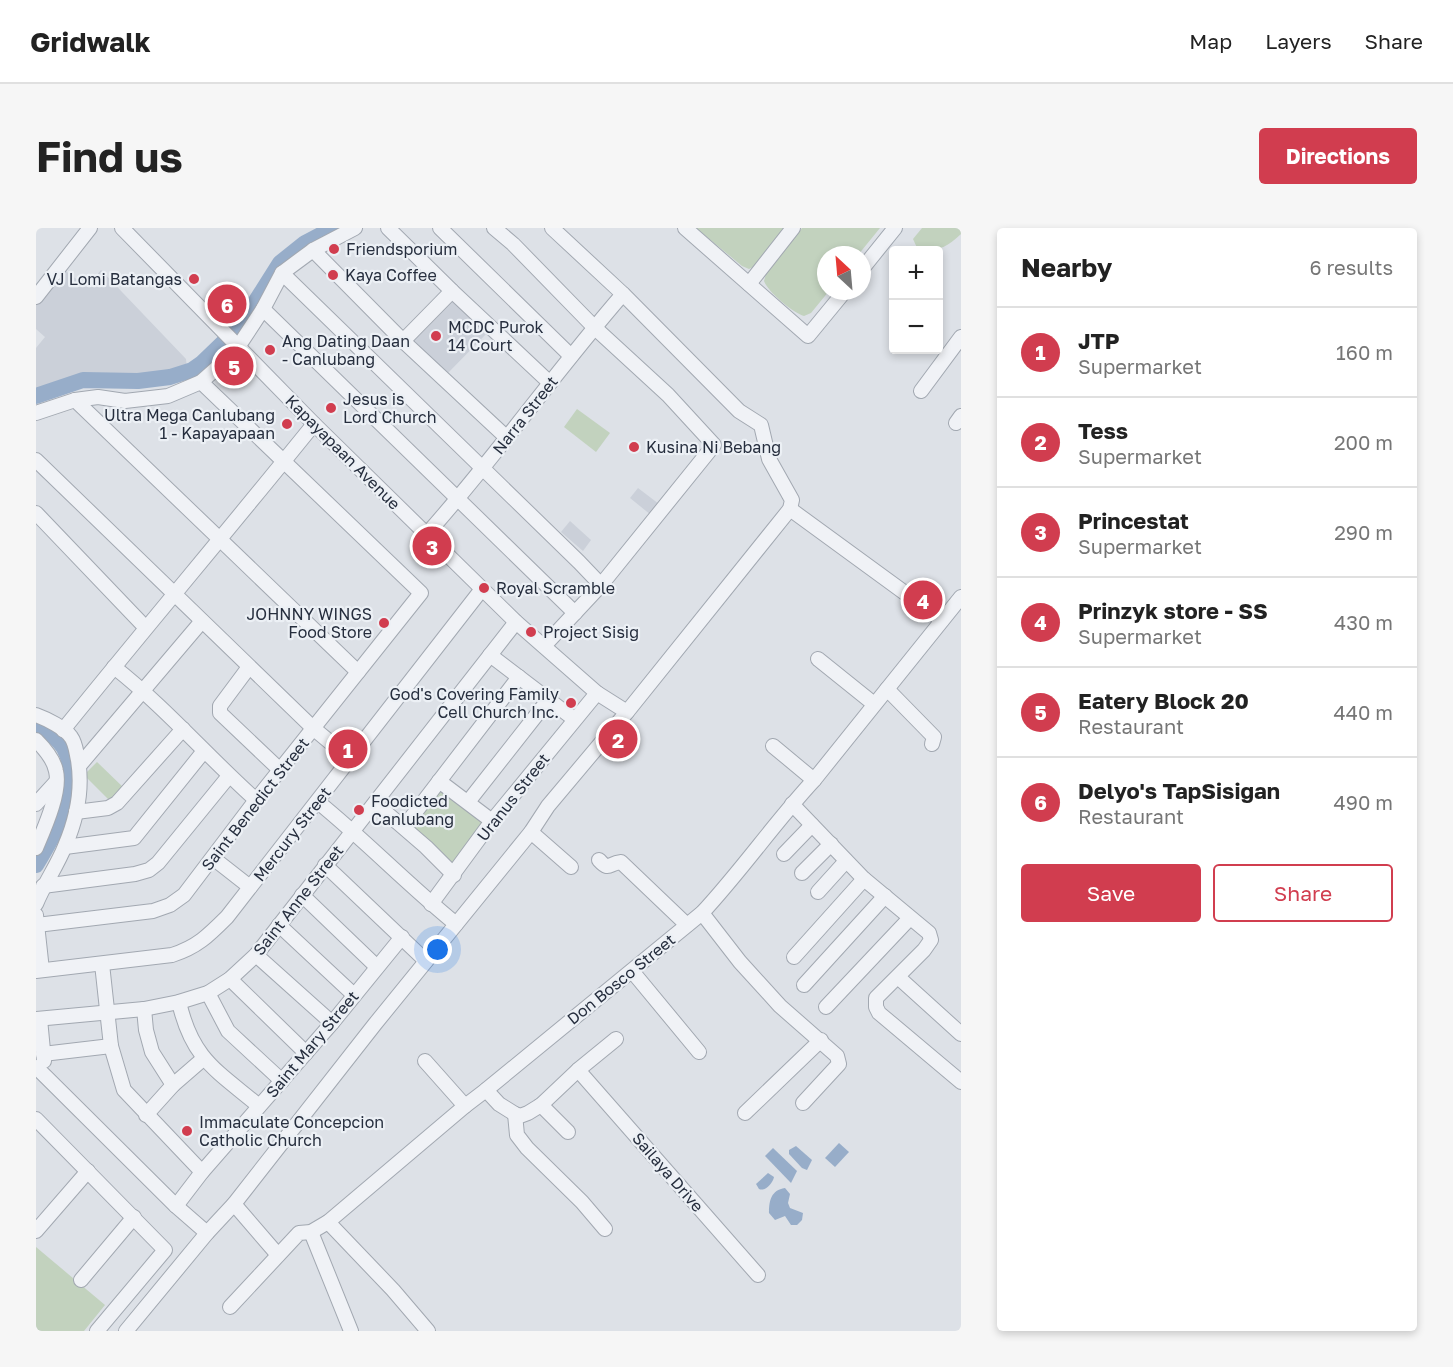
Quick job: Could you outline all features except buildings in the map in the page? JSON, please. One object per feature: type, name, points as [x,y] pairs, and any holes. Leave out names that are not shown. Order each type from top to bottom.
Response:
[{"type":"street","points":[[36,297],[90,228]]},
{"type":"street","name":"Kapayapaan Avenue","points":[[122,228],[231,341],[482,590],[597,693],[627,712]]},
{"type":"street","points":[[36,413],[75,400],[98,397],[125,401],[168,396],[201,382],[227,359],[231,341],[262,309],[282,273],[313,250],[354,228]]},
{"type":"street","points":[[388,228],[550,383]]},
{"type":"street","points":[[440,228],[571,356]]},
{"type":"street","points":[[494,228],[513,244],[594,327],[668,395],[714,445],[601,585],[544,646]]},
{"type":"street","points":[[126,1331],[234,1204],[531,832],[548,806],[627,712],[790,509],[792,500],[770,459],[762,436],[761,425],[739,411],[623,294],[552,228]]},
{"type":"street","points":[[686,228],[808,336],[837,300]]},
{"type":"street","points":[[749,284],[793,228]]},
{"type":"street","points":[[871,258],[895,228]]},
{"type":"street","points":[[313,250],[403,341],[507,438]]},
{"type":"street","points":[[282,273],[601,585]]},
{"type":"street","points":[[403,341],[452,291]]},
{"type":"street","name":"Narra Street","points":[[426,535],[483,469],[594,327],[623,294]]},
{"type":"street","points":[[262,309],[575,613]]},
{"type":"street","points":[[921,391],[961,337]]},
{"type":"street","points":[[201,382],[285,460]]},
{"type":"street","points":[[75,400],[358,672]]},
{"type":"street","points":[[63,730],[145,627],[221,540],[314,424]]},
{"type":"street","points":[[36,460],[249,667],[349,758]]},
{"type":"street","name":"Saint Benedict Street","points":[[37,925],[153,911],[170,905],[184,895],[256,800],[421,593],[285,460]]},
{"type":"street","points":[[790,509],[942,620]]},
{"type":"street","points":[[36,513],[145,627]]},
{"type":"street","name":"Mercury Street","points":[[39,970],[172,955],[189,950],[202,941],[227,917],[482,590]]},
{"type":"street","name":"Don Bosco Street","points":[[230,1308],[299,1233],[311,1232],[328,1222],[465,1106],[702,912],[744,866],[961,597]]},
{"type":"street","points":[[79,766],[202,621]]},
{"type":"street","name":"Saint Anne Street","points":[[38,1019],[144,1009],[178,1002],[208,993],[230,979],[256,955],[516,622]]},
{"type":"street","points":[[490,655],[574,719]]},
{"type":"street","points":[[818,658],[874,704]]},
{"type":"street","points":[[114,667],[142,689],[256,800]]},
{"type":"street","points":[[249,667],[220,706],[220,713],[280,770]]},
{"type":"street","points":[[404,827],[519,676]]},
{"type":"street","points":[[887,689],[928,729],[934,737],[932,744]]},
{"type":"street","name":"Uranus Street","points":[[431,904],[492,821],[597,693]]},
{"type":"street","points":[[468,802],[549,699]]},
{"type":"street","points":[[36,716],[63,730],[72,738],[79,766],[80,793],[65,847],[43,886],[36,904]]},
{"type":"street","points":[[76,812],[108,808],[117,803],[183,729]]},
{"type":"street","points":[[773,746],[814,780]]},
{"type":"street","points":[[36,848],[57,782],[56,770],[39,748]]},
{"type":"street","points":[[65,847],[134,838],[204,751]]},
{"type":"street","points":[[43,886],[149,870],[229,776]]},
{"type":"street","points":[[36,804],[57,782]]},
{"type":"street","points":[[439,782],[492,821]]},
{"type":"street","points":[[318,802],[456,924]]},
{"type":"street","points":[[375,803],[454,875]]},
{"type":"street","points":[[792,804],[864,879],[929,933],[931,940],[924,950],[876,998],[876,1007],[879,1013],[961,1082]]},
{"type":"street","points":[[784,854],[812,825]]},
{"type":"street","points":[[531,832],[570,867]]},
{"type":"street","points":[[802,873],[831,844]]},
{"type":"street","points":[[213,858],[250,887]]},
{"type":"street","points":[[599,860],[609,867],[621,862],[687,925]]},
{"type":"street","points":[[818,892],[846,861]]},
{"type":"street","points":[[326,865],[426,961]]},
{"type":"street","points":[[794,957],[864,879]]},
{"type":"street","points":[[302,896],[377,967]]},
{"type":"street","points":[[804,985],[885,896]]},
{"type":"street","points":[[702,912],[756,981],[780,1006],[837,1056],[839,1062],[803,1103]]},
{"type":"street","points":[[36,915],[39,970]]},
{"type":"street","points":[[826,1007],[910,918]]},
{"type":"street","points":[[279,925],[354,994]]},
{"type":"street","name":"Saint Mary Street","points":[[176,1206],[202,1172],[332,1023],[402,937]]},
{"type":"street","points":[[256,955],[332,1023]]},
{"type":"street","points":[[102,964],[111,1046],[124,1090],[202,1172]]},
{"type":"street","points":[[632,971],[699,1052]]},
{"type":"street","points":[[898,977],[961,1034]]},
{"type":"street","points":[[230,979],[306,1053]]},
{"type":"street","points":[[208,993],[228,1031],[282,1081]]},
{"type":"street","points":[[178,1002],[184,1026],[203,1059],[259,1106]]},
{"type":"street","points":[[144,1009],[146,1030],[152,1052],[173,1084]]},
{"type":"street","points":[[38,1019],[43,1054],[40,1071],[176,1206],[207,1233]]},
{"type":"street","points":[[486,1090],[499,1104],[515,1114],[520,1116],[528,1113],[541,1105],[578,1070],[616,1039]]},
{"type":"street","points":[[745,1113],[820,1040]]},
{"type":"street","points":[[43,1054],[111,1046]]},
{"type":"street","points":[[147,1115],[173,1084],[203,1059]]},
{"type":"street","points":[[425,1061],[465,1106]]},
{"type":"street","name":"Sailaya Drive","points":[[578,1070],[758,1275]]},
{"type":"street","points":[[541,1105],[568,1132]]},
{"type":"street","points":[[515,1114],[518,1136],[527,1148],[605,1228]]},
{"type":"street","points":[[38,1124],[88,1171],[165,1250],[97,1331]]},
{"type":"street","points":[[36,1231],[88,1171]]},
{"type":"street","points":[[234,1204],[278,1255]]},
{"type":"street","points":[[81,1280],[134,1217]]},
{"type":"street","points":[[328,1222],[393,1290],[428,1331]]},
{"type":"street","points":[[311,1232],[351,1331]]},
{"type":"shaded area","points":[[63,269],[87,287],[101,270],[186,359],[187,369],[162,375],[123,378],[81,376],[36,392],[36,348],[45,337],[36,329],[36,304]]},
{"type":"shaded area","points":[[452,296],[489,331],[446,375],[409,340]]},
{"type":"shaded area","points":[[638,488],[659,504],[651,515],[630,498]]},
{"type":"shaded area","points":[[570,521],[591,540],[583,551],[561,532]]},
{"type":"green space","points":[[696,228],[785,228],[755,266],[749,269],[742,266]]},
{"type":"green space","points":[[802,228],[880,228],[865,246],[817,246],[817,300],[822,300],[811,313],[804,316],[794,311],[770,291],[764,281],[766,274]]},
{"type":"green space","points":[[922,228],[961,228],[961,234],[943,247],[916,246],[913,239]]},
{"type":"green space","points":[[222,339],[227,344],[196,372],[180,379],[143,386],[86,385],[36,401],[36,392],[81,376],[122,378],[175,373],[200,362]]},
{"type":"green space","points":[[577,409],[610,433],[596,452],[564,427]]},
{"type":"green space","points":[[97,762],[125,789],[111,802],[84,775]]},
{"type":"green space","points":[[444,786],[489,823],[453,869],[410,825]]},
{"type":"green space","points":[[36,1247],[105,1305],[84,1331],[36,1331]]},
{"type":"water","points":[[839,1143],[849,1152],[835,1167],[825,1158]]},
{"type":"water","points":[[796,1146],[812,1160],[807,1170],[802,1168],[789,1154],[789,1150]]},
{"type":"water","points":[[773,1148],[797,1171],[791,1183],[765,1156]]},
{"type":"water","points":[[768,1173],[774,1177],[772,1182],[761,1190],[756,1184]]},
{"type":"water","points":[[785,1188],[790,1194],[788,1203],[790,1208],[803,1213],[802,1220],[797,1225],[791,1225],[785,1216],[775,1220],[769,1213],[772,1197],[777,1191]]},
{"type":"waterway","points":[[36,396],[83,380],[138,381],[170,377],[192,370],[229,337],[249,312],[280,263],[305,243],[334,228]]},
{"type":"waterway","points":[[36,723],[55,737],[64,748],[71,777],[65,808],[36,865]]},
{"type":"place","name":"Friendsporium","points":[[334,249]]},
{"type":"place","name":"Kaya Coffee","points":[[333,275]]},
{"type":"place","name":"VJ Lomi Batangas","points":[[194,279]]},
{"type":"place","name":"Delyo's TapSisigan","points":[[227,304]]},
{"type":"place","name":"MCDC Purok 14 Court","points":[[436,336]]},
{"type":"place","name":"Ang Dating Daan - Canlubang","points":[[270,350]]},
{"type":"place","name":"Eatery Block 20","points":[[234,366]]},
{"type":"place","name":"Jesus is Lord Church","points":[[331,408]]},
{"type":"place","name":"Ultra Mega Canlubang 1 - Kapayapaan","points":[[287,424]]},
{"type":"place","name":"Kusina Ni Bebang","points":[[634,447]]},
{"type":"place","name":"Princestat","points":[[432,546]]},
{"type":"place","name":"Royal Scramble","points":[[484,588]]},
{"type":"place","name":"Prinzyk store - SS","points":[[923,600]]},
{"type":"place","name":"JOHNNY WINGS Food Store","points":[[384,623]]},
{"type":"place","name":"Project Sisig","points":[[531,632]]},
{"type":"place","name":"God's Covering Family Cell Church Inc.","points":[[571,703]]},
{"type":"place","name":"Tess","points":[[618,739]]},
{"type":"place","name":"JTP","points":[[348,749]]},
{"type":"place","name":"Foodicted Canlubang","points":[[359,810]]},
{"type":"place","name":"Immaculate Concepcion Catholic Church","points":[[187,1131]]}]
